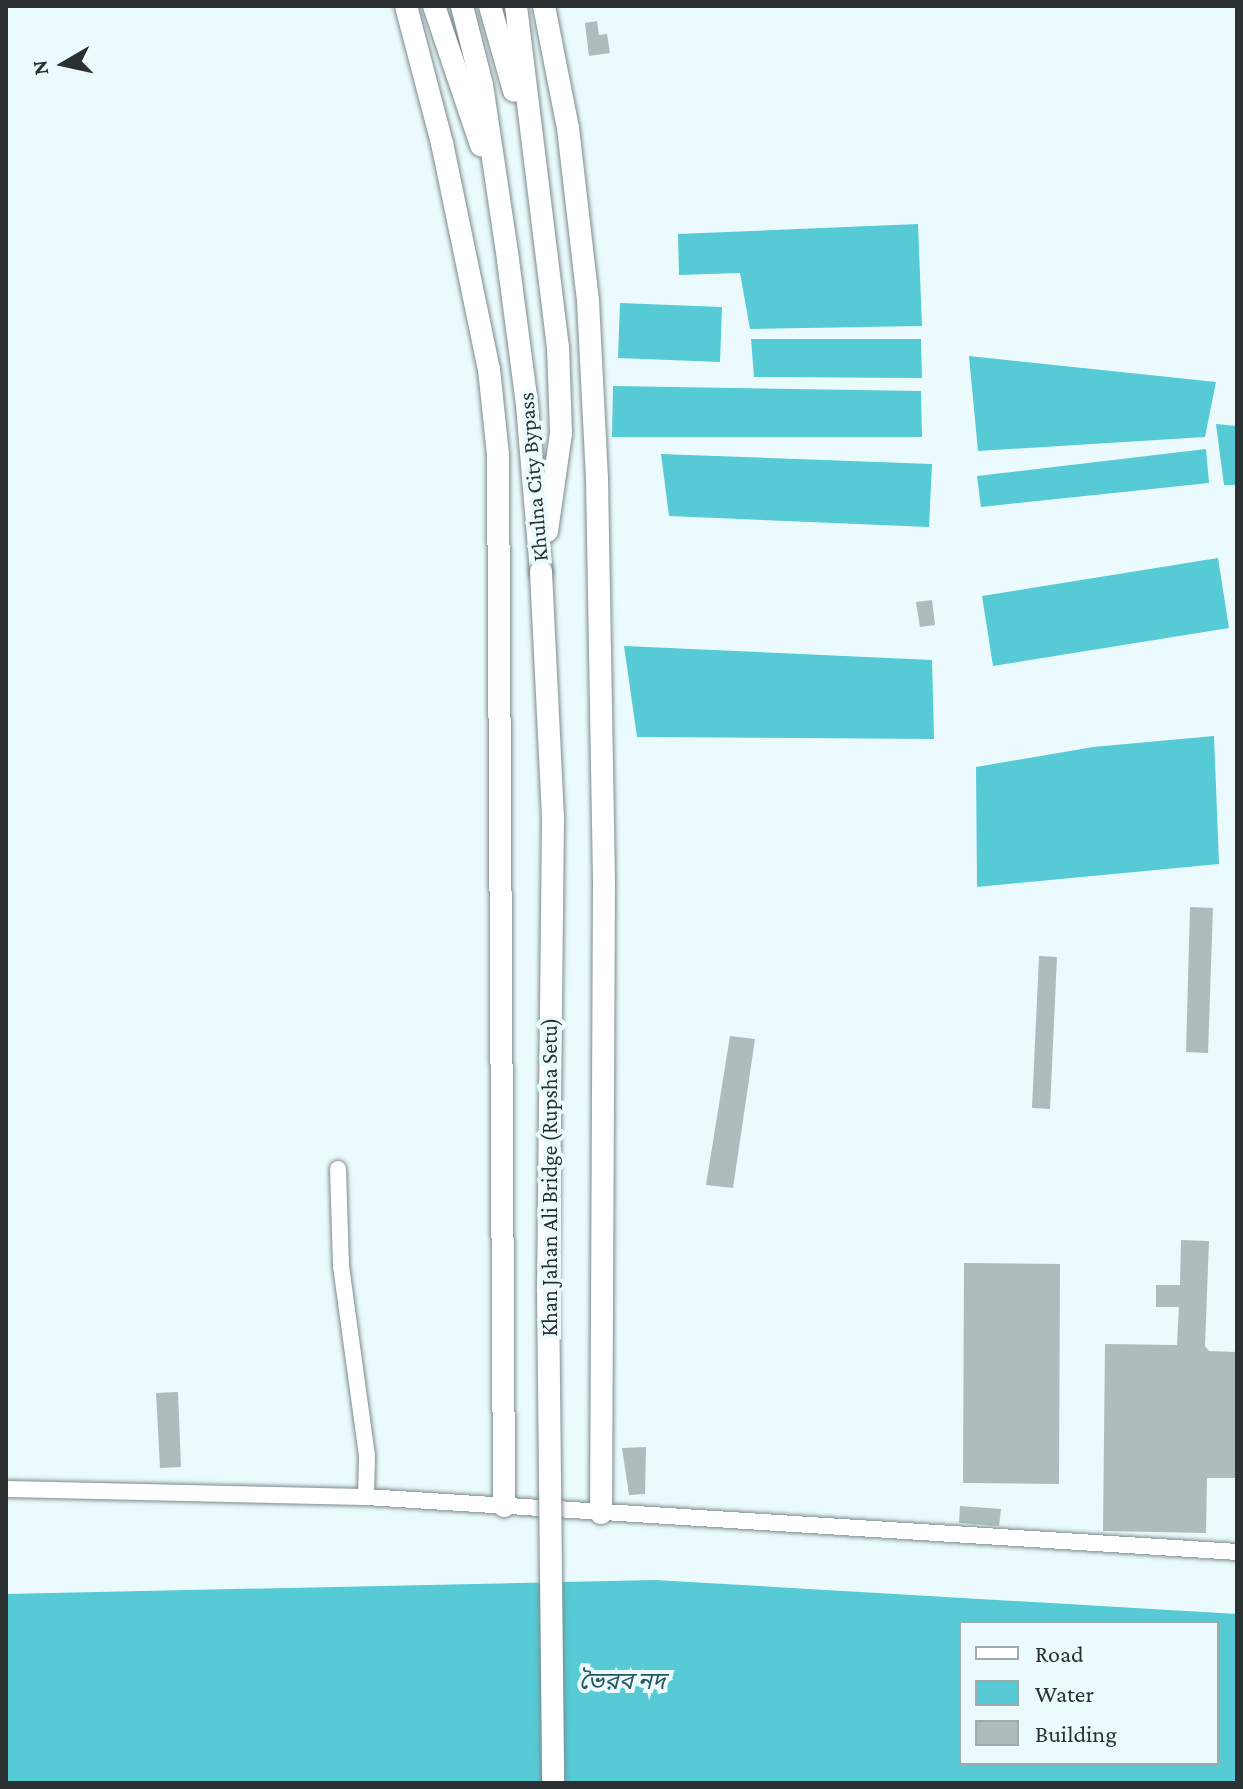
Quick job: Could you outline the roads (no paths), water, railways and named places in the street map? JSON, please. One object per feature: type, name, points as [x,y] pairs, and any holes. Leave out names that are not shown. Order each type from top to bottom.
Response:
[{"type":"highway","points":[[406,6],[442,143],[479,324],[498,455],[504,1506]]},
{"type":"highway","name":"Khulna City Bypass","points":[[434,6],[492,172]]},
{"type":"highway","name":"Khulna City Bypass","points":[[450,6],[492,172]]},
{"type":"highway","name":"Khulna City Bypass","points":[[462,6],[482,85],[527,405],[541,572]]},
{"type":"highway","name":"Khulna City Bypass","points":[[473,6],[491,83],[492,172]]},
{"type":"highway","name":"Khulna City Bypass","points":[[490,6],[535,165]]},
{"type":"highway","name":"Khulna City Bypass","points":[[504,6],[535,165]]},
{"type":"highway","name":"Khulna City Bypass","points":[[516,6],[558,347],[561,433],[541,572]]},
{"type":"highway","name":"Khulna City Bypass","points":[[526,6],[535,165]]},
{"type":"highway","points":[[544,6],[568,128],[588,301],[597,479],[604,897],[601,1513]]},
{"type":"highway","name":"Khan Jahan Ali Bridge (Rupsha Setu)","points":[[541,572],[553,818],[548,1288],[553,1783]]},
{"type":"street","points":[[338,1169],[341,1266],[367,1456],[366,1497]]},
{"type":"street","points":[[6,1489],[366,1497],[601,1513],[692,1514],[894,1534],[1237,1552]]},
{"type":"water","points":[[918,224],[922,326],[750,329],[740,273],[679,275],[678,234]]},
{"type":"water","points":[[620,303],[722,307],[720,362],[618,358]]},
{"type":"water","points":[[751,339],[921,339],[922,378],[754,377]]},
{"type":"water","points":[[969,356],[1216,382],[1205,437],[978,451]]},
{"type":"water","points":[[613,386],[921,391],[922,437],[612,437]]},
{"type":"water","points":[[1216,424],[1237,426],[1237,485],[1224,485]]},
{"type":"water","points":[[1206,449],[1209,483],[981,507],[977,476]]},
{"type":"water","points":[[661,454],[932,464],[929,527],[669,516]]},
{"type":"water","points":[[1218,558],[1229,628],[993,666],[982,596]]},
{"type":"water","points":[[624,646],[932,660],[934,739],[637,737]]},
{"type":"water","points":[[1214,736],[1219,864],[977,887],[976,767],[1093,747]]},
{"type":"water","name":"ভৈরব নদ","points":[[655,1580],[1237,1614],[1237,1783],[6,1783],[6,1594]]}]
